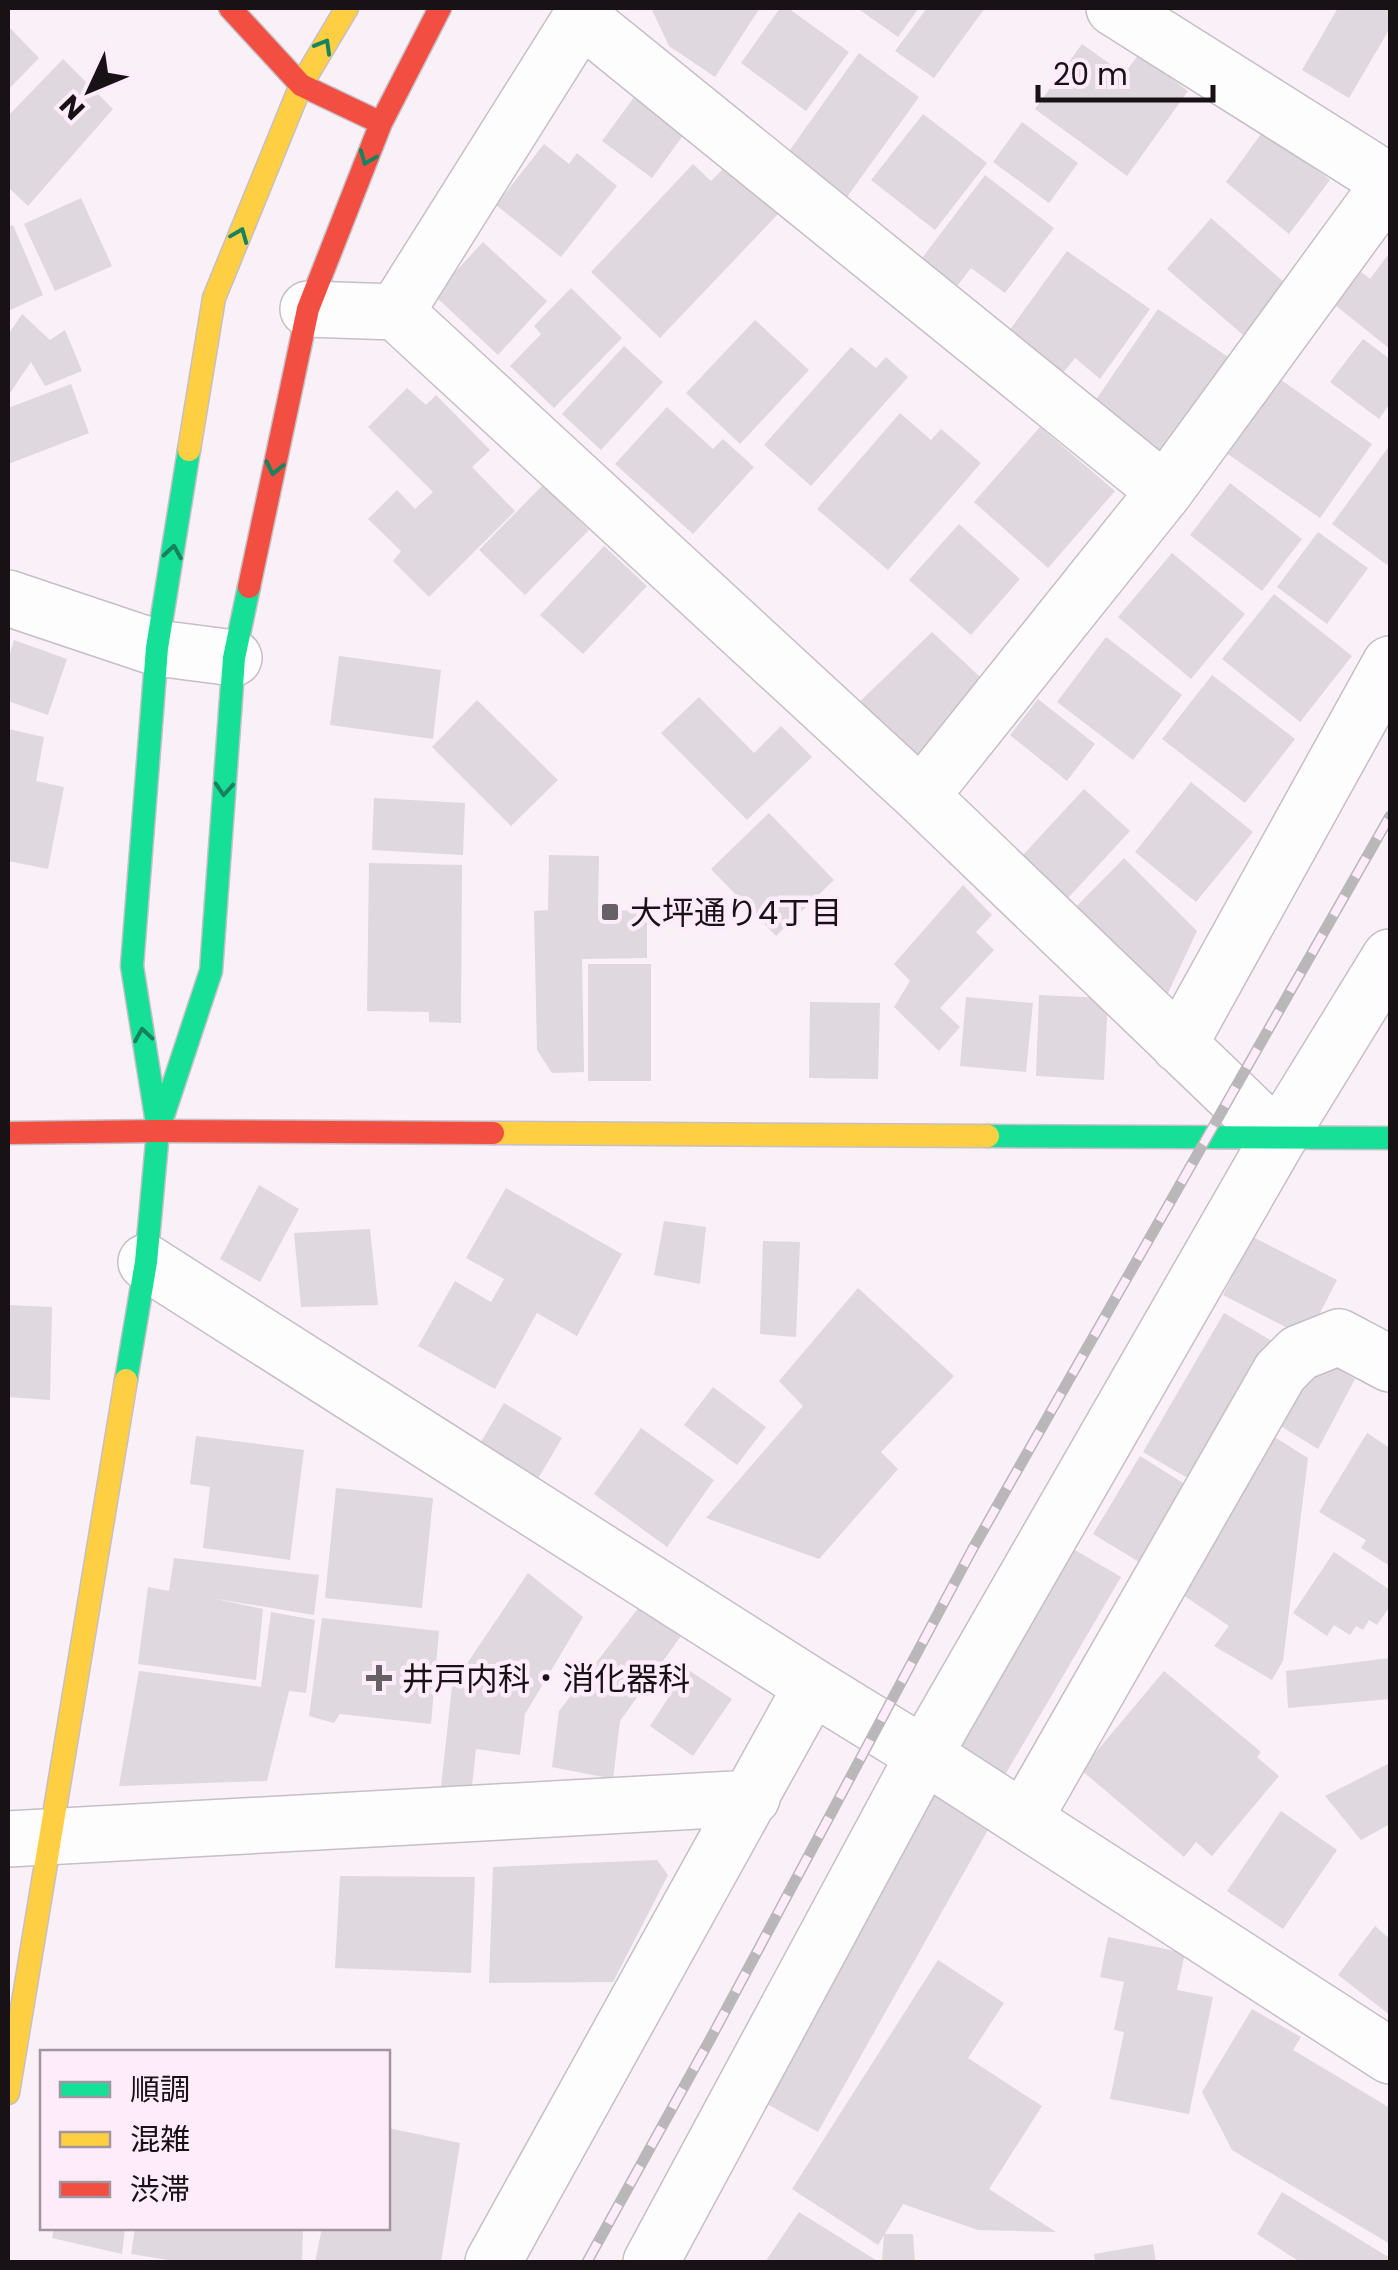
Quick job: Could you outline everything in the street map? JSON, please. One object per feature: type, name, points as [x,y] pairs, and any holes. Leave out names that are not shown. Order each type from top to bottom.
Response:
[{"type":"street","points":[[230,8],[301,85],[381,124]]},
{"type":"street","points":[[158,1131],[132,966],[157,648],[214,298],[301,85],[347,8]]},
{"type":"street","points":[[8,2093],[28,1837],[146,1262],[158,1131],[211,971],[234,658],[308,308],[381,124],[440,8]]},
{"type":"street","points":[[920,796],[1164,491],[1390,182],[1114,8]]},
{"type":"street","points":[[396,312],[584,12],[1164,491]]},
{"type":"street","points":[[308,308],[396,312],[920,796],[1278,1138]]},
{"type":"street","points":[[8,598],[157,648],[234,658]]},
{"type":"street","points":[[1179,1044],[1390,664]]},
{"type":"street","points":[[651,2262],[924,1754],[1278,1138],[1390,957]]},
{"type":"street","points":[[8,1133],[1390,1138]]},
{"type":"street","points":[[146,1262],[924,1754],[1390,2056]]},
{"type":"street","points":[[1024,1819],[1280,1372],[1299,1353],[1339,1337],[1390,1364]]},
{"type":"street","points":[[493,2262],[812,1686]]},
{"type":"street","points":[[28,1837],[752,1798]]},
{"type":"building","points":[[654,8],[760,8],[715,77],[669,46]]},
{"type":"building","points":[[780,8],[788,8],[849,52],[806,111],[741,63]]},
{"type":"building","points":[[857,8],[919,8],[898,37]]},
{"type":"building","points":[[927,8],[985,8],[934,78],[895,51]]},
{"type":"building","points":[[1338,8],[1390,10],[1390,28],[1349,98],[1302,70]]},
{"type":"building","points":[[8,26],[39,58],[8,90]]},
{"type":"building","points":[[1082,44],[1124,74],[1139,54],[1188,91],[1127,176],[1035,109]]},
{"type":"building","points":[[859,53],[919,97],[847,197],[787,154]]},
{"type":"building","points":[[63,59],[113,109],[28,206],[8,187],[8,116]]},
{"type":"building","points":[[640,89],[690,126],[652,178],[602,141]]},
{"type":"building","points":[[923,114],[987,163],[935,230],[871,180]]},
{"type":"building","points":[[1022,122],[1078,163],[1049,203],[993,162]]},
{"type":"building","points":[[1264,130],[1330,180],[1289,234],[1226,182]]},
{"type":"building","points":[[544,144],[569,164],[577,153],[617,186],[561,257],[496,205]]},
{"type":"building","points":[[693,164],[711,181],[728,164],[779,213],[660,338],[591,272]]},
{"type":"building","points":[[985,175],[1054,228],[1005,293],[971,268],[952,293],[916,266]]},
{"type":"building","points":[[81,198],[112,266],[55,291],[24,224]]},
{"type":"building","points":[[1211,218],[1286,284],[1243,335],[1167,269]]},
{"type":"building","points":[[13,225],[43,295],[8,311],[8,227]]},
{"type":"building","points":[[483,242],[547,301],[498,355],[434,295]]},
{"type":"building","points":[[1067,251],[1150,309],[1100,379],[1075,358],[1057,380],[1006,335]]},
{"type":"building","points":[[1387,256],[1390,349],[1335,305],[1360,271],[1370,279]]},
{"type":"building","points":[[571,288],[622,338],[554,408],[510,366],[541,334],[534,326]]},
{"type":"building","points":[[1158,309],[1237,363],[1182,444],[1156,452],[1091,407]]},
{"type":"building","points":[[22,314],[50,340],[65,330],[82,371],[45,386],[31,362],[8,396],[8,335]]},
{"type":"building","points":[[755,320],[809,370],[740,444],[686,393]]},
{"type":"building","points":[[1363,339],[1390,359],[1390,403],[1379,419],[1330,382]]},
{"type":"building","points":[[624,346],[663,382],[601,450],[562,414]]},
{"type":"building","points":[[851,347],[876,368],[886,357],[908,377],[811,486],[764,445]]},
{"type":"building","points":[[1277,377],[1372,444],[1320,518],[1225,452]]},
{"type":"building","points":[[71,384],[89,433],[8,464],[8,408]]},
{"type":"building","points":[[407,388],[426,405],[436,395],[490,450],[472,467],[515,511],[429,597],[393,561],[401,551],[368,519],[397,490],[415,509],[433,492],[368,427]]},
{"type":"building","points":[[667,407],[713,449],[723,439],[754,467],[693,534],[615,464]]},
{"type":"building","points":[[900,413],[931,440],[941,429],[981,463],[888,570],[817,509]]},
{"type":"building","points":[[1040,427],[1115,491],[1048,568],[974,502]]},
{"type":"building","points":[[1390,445],[1390,560],[1387,565],[1332,524]]},
{"type":"building","points":[[1230,483],[1302,539],[1262,591],[1190,535]]},
{"type":"building","points":[[543,485],[589,530],[525,595],[479,550]]},
{"type":"building","points":[[959,524],[1020,579],[971,635],[909,580]]},
{"type":"building","points":[[1318,532],[1368,568],[1327,624],[1277,587]]},
{"type":"building","points":[[604,546],[647,586],[583,654],[540,615]]},
{"type":"building","points":[[1172,553],[1245,614],[1191,679],[1118,617]]},
{"type":"building","points":[[1274,594],[1352,656],[1300,722],[1222,659]]},
{"type":"building","points":[[932,632],[993,689],[915,771],[851,710]]},
{"type":"building","points":[[1106,637],[1182,695],[1133,760],[1057,702]]},
{"type":"building","points":[[14,640],[67,659],[48,715],[8,701],[8,660]]},
{"type":"building","points":[[339,656],[441,670],[433,739],[330,725]]},
{"type":"building","points":[[1212,675],[1295,739],[1245,803],[1162,739]]},
{"type":"building","points":[[699,697],[754,753],[781,726],[812,757],[747,820],[661,733]]},
{"type":"building","points":[[1038,699],[1095,744],[1067,781],[1010,735]]},
{"type":"building","points":[[477,700],[558,780],[511,826],[432,747]]},
{"type":"building","points":[[8,729],[44,737],[36,781],[64,787],[48,869],[8,861]]},
{"type":"building","points":[[1191,782],[1253,832],[1196,902],[1135,852]]},
{"type":"building","points":[[1084,789],[1130,831],[1057,910],[1011,868]]},
{"type":"building","points":[[374,798],[465,803],[463,855],[372,850]]},
{"type":"building","points":[[769,813],[834,880],[776,936],[711,869]]},
{"type":"building","points":[[549,855],[599,856],[598,910],[647,911],[647,958],[582,959],[584,1072],[552,1073],[537,1050],[534,911],[548,910]]},
{"type":"building","points":[[1124,858],[1197,931],[1167,995],[1068,915]]},
{"type":"building","points":[[369,863],[462,865],[461,1023],[429,1022],[429,1012],[367,1011]]},
{"type":"building","points":[[963,885],[992,915],[976,932],[994,950],[940,1008],[960,1027],[939,1051],[894,1007],[910,981],[894,964]]},
{"type":"building","points":[[588,964],[651,964],[651,1081],[588,1081]]},
{"type":"building","points":[[1039,995],[1108,998],[1104,1080],[1036,1076]]},
{"type":"building","points":[[966,997],[1033,1003],[1026,1072],[960,1066]]},
{"type":"building","points":[[810,1002],[880,1003],[878,1079],[809,1078]]},
{"type":"building","points":[[259,1185],[299,1209],[260,1282],[220,1259]]},
{"type":"building","points":[[506,1188],[622,1254],[577,1336],[537,1313],[495,1389],[418,1346],[455,1281],[491,1302],[504,1279],[466,1258]]},
{"type":"building","points":[[664,1221],[706,1227],[700,1284],[654,1275]]},
{"type":"building","points":[[370,1229],[378,1305],[301,1307],[294,1233]]},
{"type":"building","points":[[1253,1237],[1337,1280],[1307,1338],[1223,1295]]},
{"type":"building","points":[[763,1241],[800,1242],[796,1337],[760,1334]]},
{"type":"building","points":[[858,1288],[954,1376],[881,1452],[898,1469],[819,1559],[706,1518],[803,1406],[779,1381]]},
{"type":"building","points":[[8,1305],[52,1307],[50,1400],[8,1397]]},
{"type":"building","points":[[1224,1313],[1277,1344],[1196,1483],[1143,1452]]},
{"type":"building","points":[[1327,1361],[1355,1379],[1318,1449],[1274,1422],[1305,1363]]},
{"type":"building","points":[[713,1387],[766,1427],[737,1465],[684,1425]]},
{"type":"building","points":[[504,1403],[562,1438],[536,1482],[478,1447]]},
{"type":"building","points":[[641,1428],[714,1480],[667,1547],[594,1494]]},
{"type":"building","points":[[1265,1431],[1308,1458],[1283,1661],[1272,1680],[1214,1646],[1229,1626],[1171,1587]]},
{"type":"building","points":[[1367,1433],[1390,1448],[1390,1566],[1361,1548],[1366,1540],[1319,1512]]},
{"type":"building","points":[[196,1436],[304,1450],[290,1560],[203,1548],[210,1487],[190,1484]]},
{"type":"building","points":[[1140,1456],[1191,1488],[1144,1565],[1093,1534]]},
{"type":"building","points":[[336,1488],[433,1498],[422,1608],[325,1598]]},
{"type":"building","points":[[1075,1550],[1121,1577],[1005,1775],[958,1748]]},
{"type":"building","points":[[1334,1552],[1390,1590],[1390,1606],[1377,1625],[1369,1620],[1363,1630],[1356,1626],[1350,1635],[1334,1625],[1327,1636],[1293,1613]]},
{"type":"building","points":[[174,1558],[319,1575],[314,1615],[211,1598],[263,1609],[256,1680],[138,1664],[148,1587],[169,1591]]},
{"type":"building","points":[[528,1573],[583,1617],[525,1714],[520,1755],[476,1749],[471,1794],[441,1787],[452,1686]]},
{"type":"building","points":[[639,1607],[681,1636],[620,1721],[613,1779],[552,1767],[559,1711]]},
{"type":"building","points":[[271,1612],[315,1620],[306,1693],[289,1691],[267,1781],[119,1786],[139,1671],[261,1687]]},
{"type":"building","points":[[322,1618],[439,1631],[431,1724],[340,1714],[334,1723],[309,1716]]},
{"type":"building","points":[[1390,1658],[1390,1699],[1288,1708],[1286,1671]]},
{"type":"building","points":[[687,1669],[732,1699],[693,1756],[650,1726]]},
{"type":"building","points":[[1164,1671],[1261,1752],[1257,1757],[1279,1776],[1212,1856],[1196,1842],[1184,1857],[1081,1770]]},
{"type":"building","points":[[1390,1763],[1390,1824],[1361,1840],[1325,1796]]},
{"type":"building","points":[[931,1786],[993,1821],[818,2132],[756,2098]]},
{"type":"building","points":[[1281,1811],[1337,1850],[1283,1929],[1227,1891]]},
{"type":"building","points":[[657,1860],[668,1875],[613,1982],[489,1983],[493,1867]]},
{"type":"building","points":[[340,1876],[475,1877],[471,1973],[335,1968]]},
{"type":"building","points":[[1375,1926],[1390,1939],[1390,2015],[1338,1975]]},
{"type":"building","points":[[1108,1937],[1185,1953],[1177,1990],[1213,1997],[1189,2114],[1110,2099],[1124,2032],[1114,2030],[1124,1982],[1100,1977]]},
{"type":"building","points":[[938,1960],[1004,2003],[968,2058],[1042,2106],[989,2189],[1056,2232],[978,2230],[903,2204],[878,2245],[792,2189]]},
{"type":"building","points":[[1252,2009],[1301,2037],[1293,2050],[1390,2108],[1390,2244],[1232,2150],[1202,2092]]},
{"type":"building","points":[[390,2128],[460,2143],[441,2262],[315,2262],[322,2230],[390,2230]]},
{"type":"building","points":[[1282,2192],[1390,2258],[1390,2262],[1300,2262],[1257,2234]]},
{"type":"building","points":[[799,2212],[879,2262],[765,2262]]},
{"type":"building","points":[[54,2230],[125,2230],[122,2254],[52,2238]]},
{"type":"building","points":[[135,2230],[303,2230],[302,2262],[181,2262],[131,2254]]},
{"type":"building","points":[[884,2234],[913,2234],[915,2262],[882,2262]]},
{"type":"building","points":[[1153,2244],[1156,2262],[1095,2262],[1094,2254]]},
{"type":"railway","points":[[587,2262],[972,1550],[1390,816]]},
{"type":"traffic: fast","points":[[157,1123],[132,966],[157,648],[189,450]]},
{"type":"traffic: fast","points":[[126,1380],[146,1262],[158,1131],[211,971],[234,658],[249,587]]},
{"type":"traffic: fast","points":[[988,1136],[1390,1138]]},
{"type":"traffic: slow","points":[[189,450],[214,298],[301,85],[347,8]]},
{"type":"traffic: slow","points":[[493,1133],[988,1136]]},
{"type":"traffic: slow","points":[[8,2093],[126,1380]]},
{"type":"traffic: jam","points":[[230,8],[301,85],[381,123]]},
{"type":"traffic: jam","points":[[249,587],[308,309],[381,123],[440,8]]},
{"type":"traffic: jam","points":[[8,1133],[493,1133]]},
{"type":"place","name":"大坪通り4丁目","points":[[610,912]]},
{"type":"place","name":"井戸内科・消化器科","points":[[379,1678]]}]
